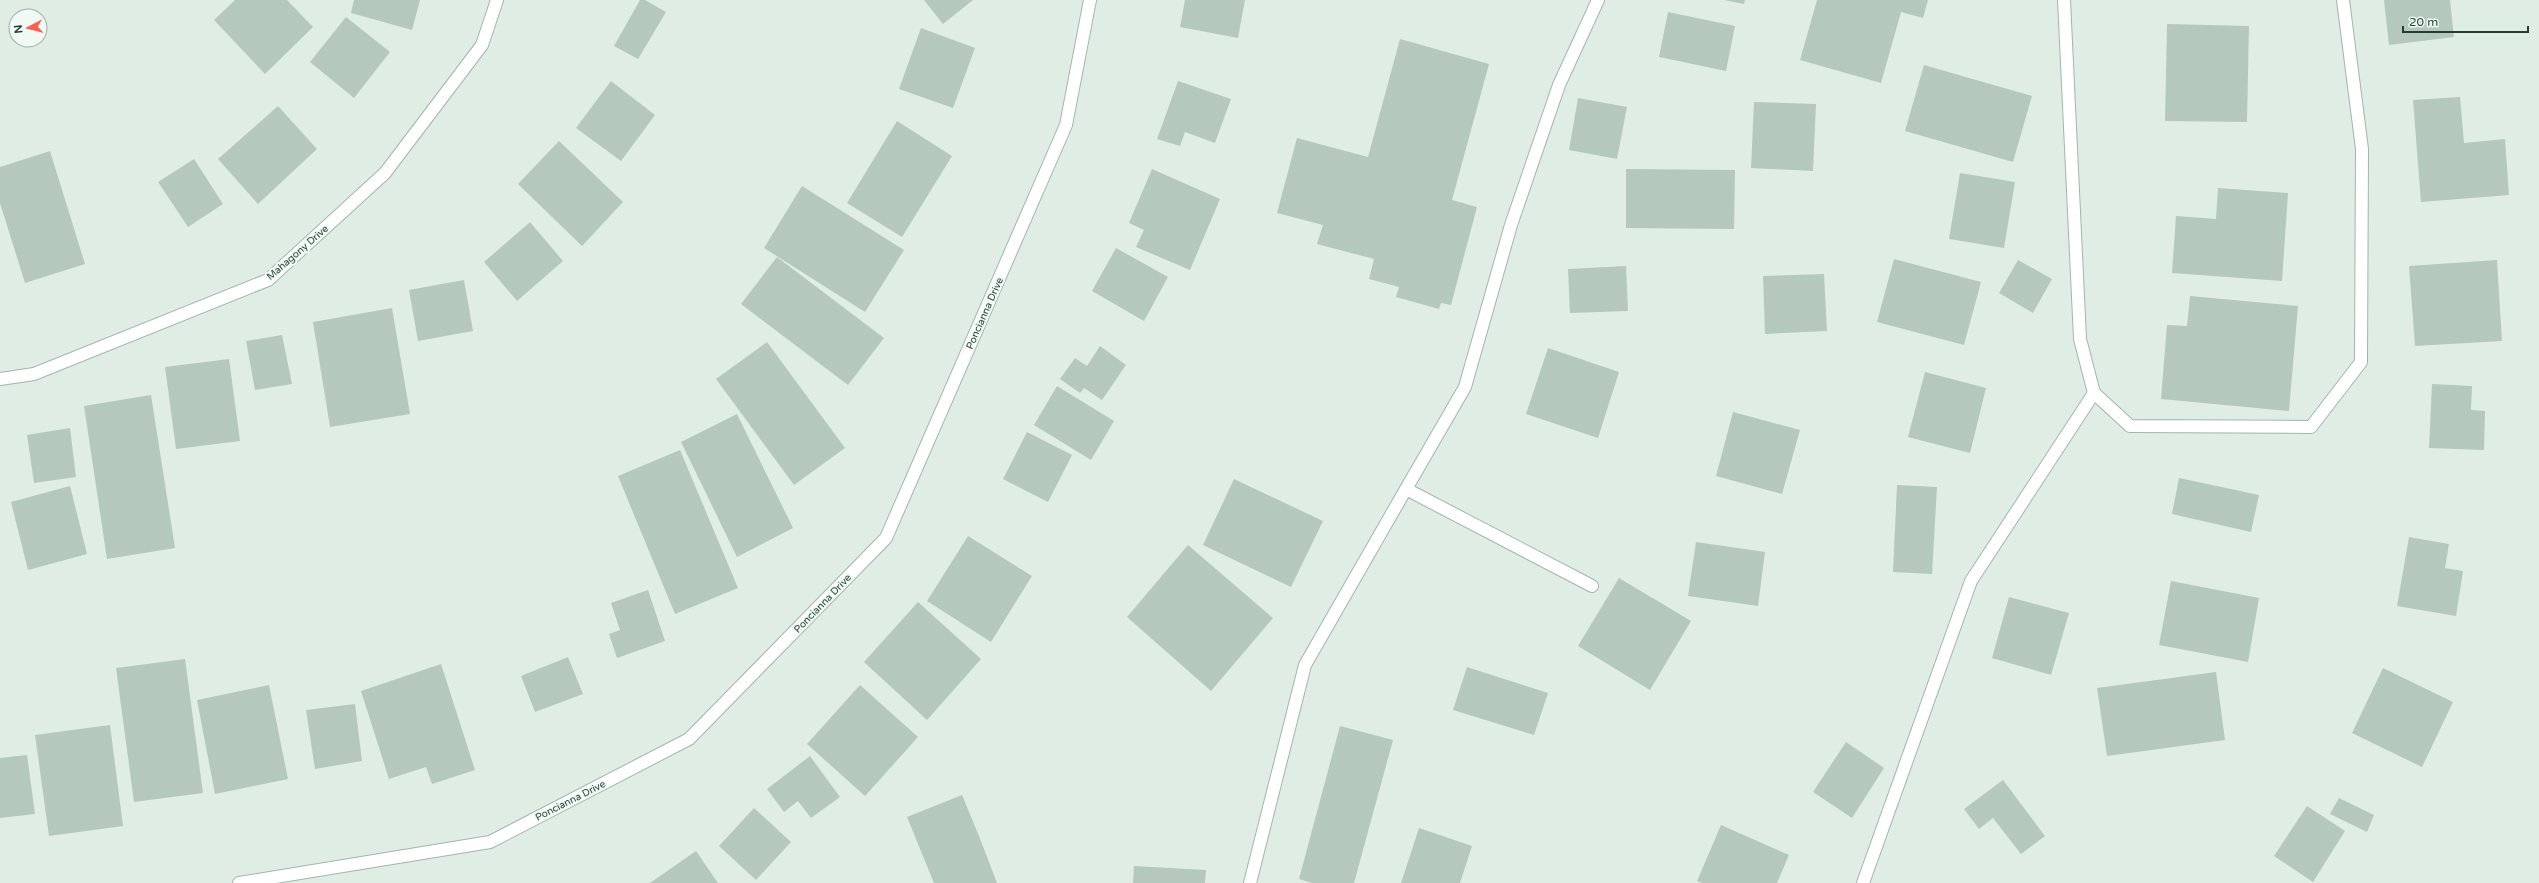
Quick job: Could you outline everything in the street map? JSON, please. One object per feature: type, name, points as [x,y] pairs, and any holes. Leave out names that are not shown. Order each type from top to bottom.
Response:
[{"type":"street","name":"Mahagony Drive","points":[[0,379],[34,374],[268,280],[385,173],[482,45],[497,0]]},
{"type":"street","name":"Poncianna Drive","points":[[240,883],[490,842],[689,739],[886,538],[1066,125],[1090,0]]},
{"type":"street","points":[[1250,883],[1305,665],[1465,387],[1511,224],[1559,85],[1598,0]]},
{"type":"street","points":[[2064,0],[2080,339],[2094,393],[2130,426],[2311,427],[2361,362],[2362,149],[2343,0]]},
{"type":"street","points":[[1863,883],[1971,581],[2094,393]]},
{"type":"street","points":[[1406,489],[1592,586]]},
{"type":"building","points":[[235,0],[287,0],[313,27],[265,74],[214,20]]},
{"type":"building","points":[[354,0],[420,0],[412,30],[351,13]]},
{"type":"building","points":[[640,0],[645,0],[666,12],[638,59],[614,46]]},
{"type":"building","points":[[924,0],[973,0],[943,24]]},
{"type":"building","points":[[1185,0],[1245,0],[1238,38],[1180,27]]},
{"type":"building","points":[[1724,0],[1745,0],[1744,4]]},
{"type":"building","points":[[1817,0],[1928,0],[1923,18],[1901,12],[1881,83],[1800,60]]},
{"type":"building","points":[[2384,0],[2450,0],[2454,37],[2389,45]]},
{"type":"building","points":[[1668,12],[1735,26],[1726,71],[1659,57]]},
{"type":"building","points":[[346,17],[390,52],[354,98],[310,62]]},
{"type":"building","points":[[2167,24],[2249,26],[2247,122],[2165,121]]},
{"type":"building","points":[[921,28],[975,48],[953,108],[899,89]]},
{"type":"building","points":[[1400,39],[1489,64],[1452,200],[1477,207],[1451,305],[1441,303],[1439,309],[1396,297],[1399,287],[1369,279],[1374,259],[1317,244],[1323,225],[1277,213],[1297,138],[1368,157]]},
{"type":"building","points":[[1924,65],[2032,96],[2013,162],[1905,131]]},
{"type":"building","points":[[611,81],[655,115],[621,161],[576,128]]},
{"type":"building","points":[[1178,81],[1231,99],[1215,143],[1185,132],[1180,146],[1157,139]]},
{"type":"building","points":[[2460,97],[2464,143],[2505,139],[2509,195],[2421,202],[2413,100]]},
{"type":"building","points":[[1578,98],[1627,107],[1617,159],[1569,150]]},
{"type":"building","points":[[1754,102],[1816,104],[1813,171],[1751,168]]},
{"type":"building","points":[[278,106],[317,149],[258,204],[218,159]]},
{"type":"building","points":[[897,121],[952,156],[902,237],[847,203]]},
{"type":"building","points":[[559,141],[623,202],[582,246],[518,184]]},
{"type":"building","points":[[50,151],[85,264],[25,283],[0,203],[0,167]]},
{"type":"building","points":[[194,159],[223,204],[188,227],[158,182]]},
{"type":"building","points":[[1152,169],[1220,199],[1190,270],[1136,247],[1144,230],[1129,223]]},
{"type":"building","points":[[1626,169],[1735,170],[1734,229],[1626,228]]},
{"type":"building","points":[[1960,173],[2015,182],[2004,248],[1949,239]]},
{"type":"building","points":[[802,186],[904,250],[865,312],[764,248]]},
{"type":"building","points":[[2218,188],[2288,193],[2282,281],[2172,273],[2176,216],[2216,219]]},
{"type":"building","points":[[530,222],[563,261],[517,301],[484,262]]},
{"type":"building","points":[[1116,248],[1168,277],[1144,321],[1092,291]]},
{"type":"building","points":[[777,257],[884,338],[848,385],[741,304]]},
{"type":"building","points":[[1894,259],[1981,282],[1964,345],[1877,322]]},
{"type":"building","points":[[2018,260],[2052,279],[2033,313],[1999,293]]},
{"type":"building","points":[[2497,260],[2502,341],[2415,346],[2409,266]]},
{"type":"building","points":[[1626,266],[1628,311],[1570,313],[1568,269]]},
{"type":"building","points":[[1824,274],[1827,331],[1765,334],[1763,276]]},
{"type":"building","points":[[464,280],[473,331],[418,341],[409,290]]},
{"type":"building","points":[[2190,296],[2298,306],[2289,411],[2161,399],[2167,325],[2187,326]]},
{"type":"building","points":[[392,308],[410,414],[330,427],[313,322]]},
{"type":"building","points":[[282,335],[292,384],[255,390],[246,341]]},
{"type":"building","points":[[767,342],[845,448],[794,485],[716,379]]},
{"type":"building","points":[[1100,346],[1126,365],[1102,400],[1084,388],[1080,393],[1060,379],[1075,358],[1087,366]]},
{"type":"building","points":[[1548,348],[1619,372],[1598,438],[1526,414]]},
{"type":"building","points":[[229,359],[240,441],[176,449],[165,367]]},
{"type":"building","points":[[1925,372],[1986,388],[1970,453],[1908,437]]},
{"type":"building","points":[[2432,384],[2472,386],[2471,410],[2485,411],[2484,450],[2429,448]]},
{"type":"building","points":[[1057,386],[1114,421],[1091,460],[1034,425]]},
{"type":"building","points":[[151,395],[175,548],[107,559],[84,406]]},
{"type":"building","points":[[1733,412],[1800,430],[1782,494],[1716,476]]},
{"type":"building","points":[[737,414],[793,528],[737,557],[681,442]]},
{"type":"building","points":[[70,428],[76,477],[34,483],[27,435]]},
{"type":"building","points":[[1027,432],[1072,455],[1048,502],[1003,479]]},
{"type":"building","points":[[680,450],[738,588],[675,614],[618,476]]},
{"type":"building","points":[[2179,478],[2259,495],[2251,532],[2172,514]]},
{"type":"building","points":[[1234,479],[1323,521],[1291,587],[1203,545]]},
{"type":"building","points":[[1897,485],[1937,487],[1932,574],[1893,572]]},
{"type":"building","points":[[70,486],[87,554],[28,570],[11,502]]},
{"type":"building","points":[[968,536],[1032,576],[991,642],[927,601]]},
{"type":"building","points":[[2409,537],[2449,544],[2445,568],[2463,571],[2456,616],[2397,606]]},
{"type":"building","points":[[1696,542],[1765,552],[1758,606],[1688,596]]},
{"type":"building","points":[[1188,545],[1273,618],[1211,691],[1127,617]]},
{"type":"building","points":[[1619,578],[1691,621],[1650,690],[1578,646]]},
{"type":"building","points":[[2171,581],[2259,598],[2248,662],[2159,645]]},
{"type":"building","points":[[648,590],[665,641],[617,658],[609,634],[620,630],[611,603]]},
{"type":"building","points":[[2009,597],[2069,613],[2051,675],[1992,658]]},
{"type":"building","points":[[918,602],[981,659],[927,720],[864,662]]},
{"type":"building","points":[[568,657],[583,694],[535,712],[521,676]]},
{"type":"building","points":[[185,659],[203,793],[134,802],[116,668]]},
{"type":"building","points":[[441,664],[475,770],[432,784],[426,767],[389,779],[361,691]]},
{"type":"building","points":[[1467,667],[1548,693],[1534,735],[1453,710]]},
{"type":"building","points":[[2383,668],[2453,702],[2422,767],[2352,733]]},
{"type":"building","points":[[2216,672],[2225,740],[2107,756],[2097,688]]},
{"type":"building","points":[[269,685],[288,779],[215,794],[197,700]]},
{"type":"building","points":[[860,685],[918,737],[865,796],[807,744]]},
{"type":"building","points":[[355,704],[362,761],[315,769],[306,710]]},
{"type":"building","points":[[110,725],[123,826],[49,836],[35,735]]},
{"type":"building","points":[[1340,726],[1393,740],[1354,883],[1312,883],[1299,879]]},
{"type":"building","points":[[1846,742],[1884,768],[1852,818],[1813,792]]},
{"type":"building","points":[[27,755],[35,814],[0,818],[0,758]]},
{"type":"building","points":[[810,756],[840,797],[811,818],[798,801],[784,812],[767,789]]},
{"type":"building","points":[[2003,780],[2045,836],[2021,854],[1993,818],[1979,829],[1964,809]]},
{"type":"building","points":[[962,795],[997,883],[934,883],[907,817]]},
{"type":"building","points":[[2339,798],[2374,815],[2367,832],[2330,814]]},
{"type":"building","points":[[2307,806],[2345,831],[2313,882],[2274,856]]},
{"type":"building","points":[[754,808],[791,842],[756,880],[719,846]]},
{"type":"building","points":[[1721,825],[1789,855],[1777,883],[1702,883],[1697,881]]},
{"type":"building","points":[[1419,828],[1472,846],[1460,883],[1401,883]]},
{"type":"building","points":[[696,851],[718,883],[650,883]]},
{"type":"building","points":[[1134,866],[1206,870],[1205,883],[1133,883]]}]
